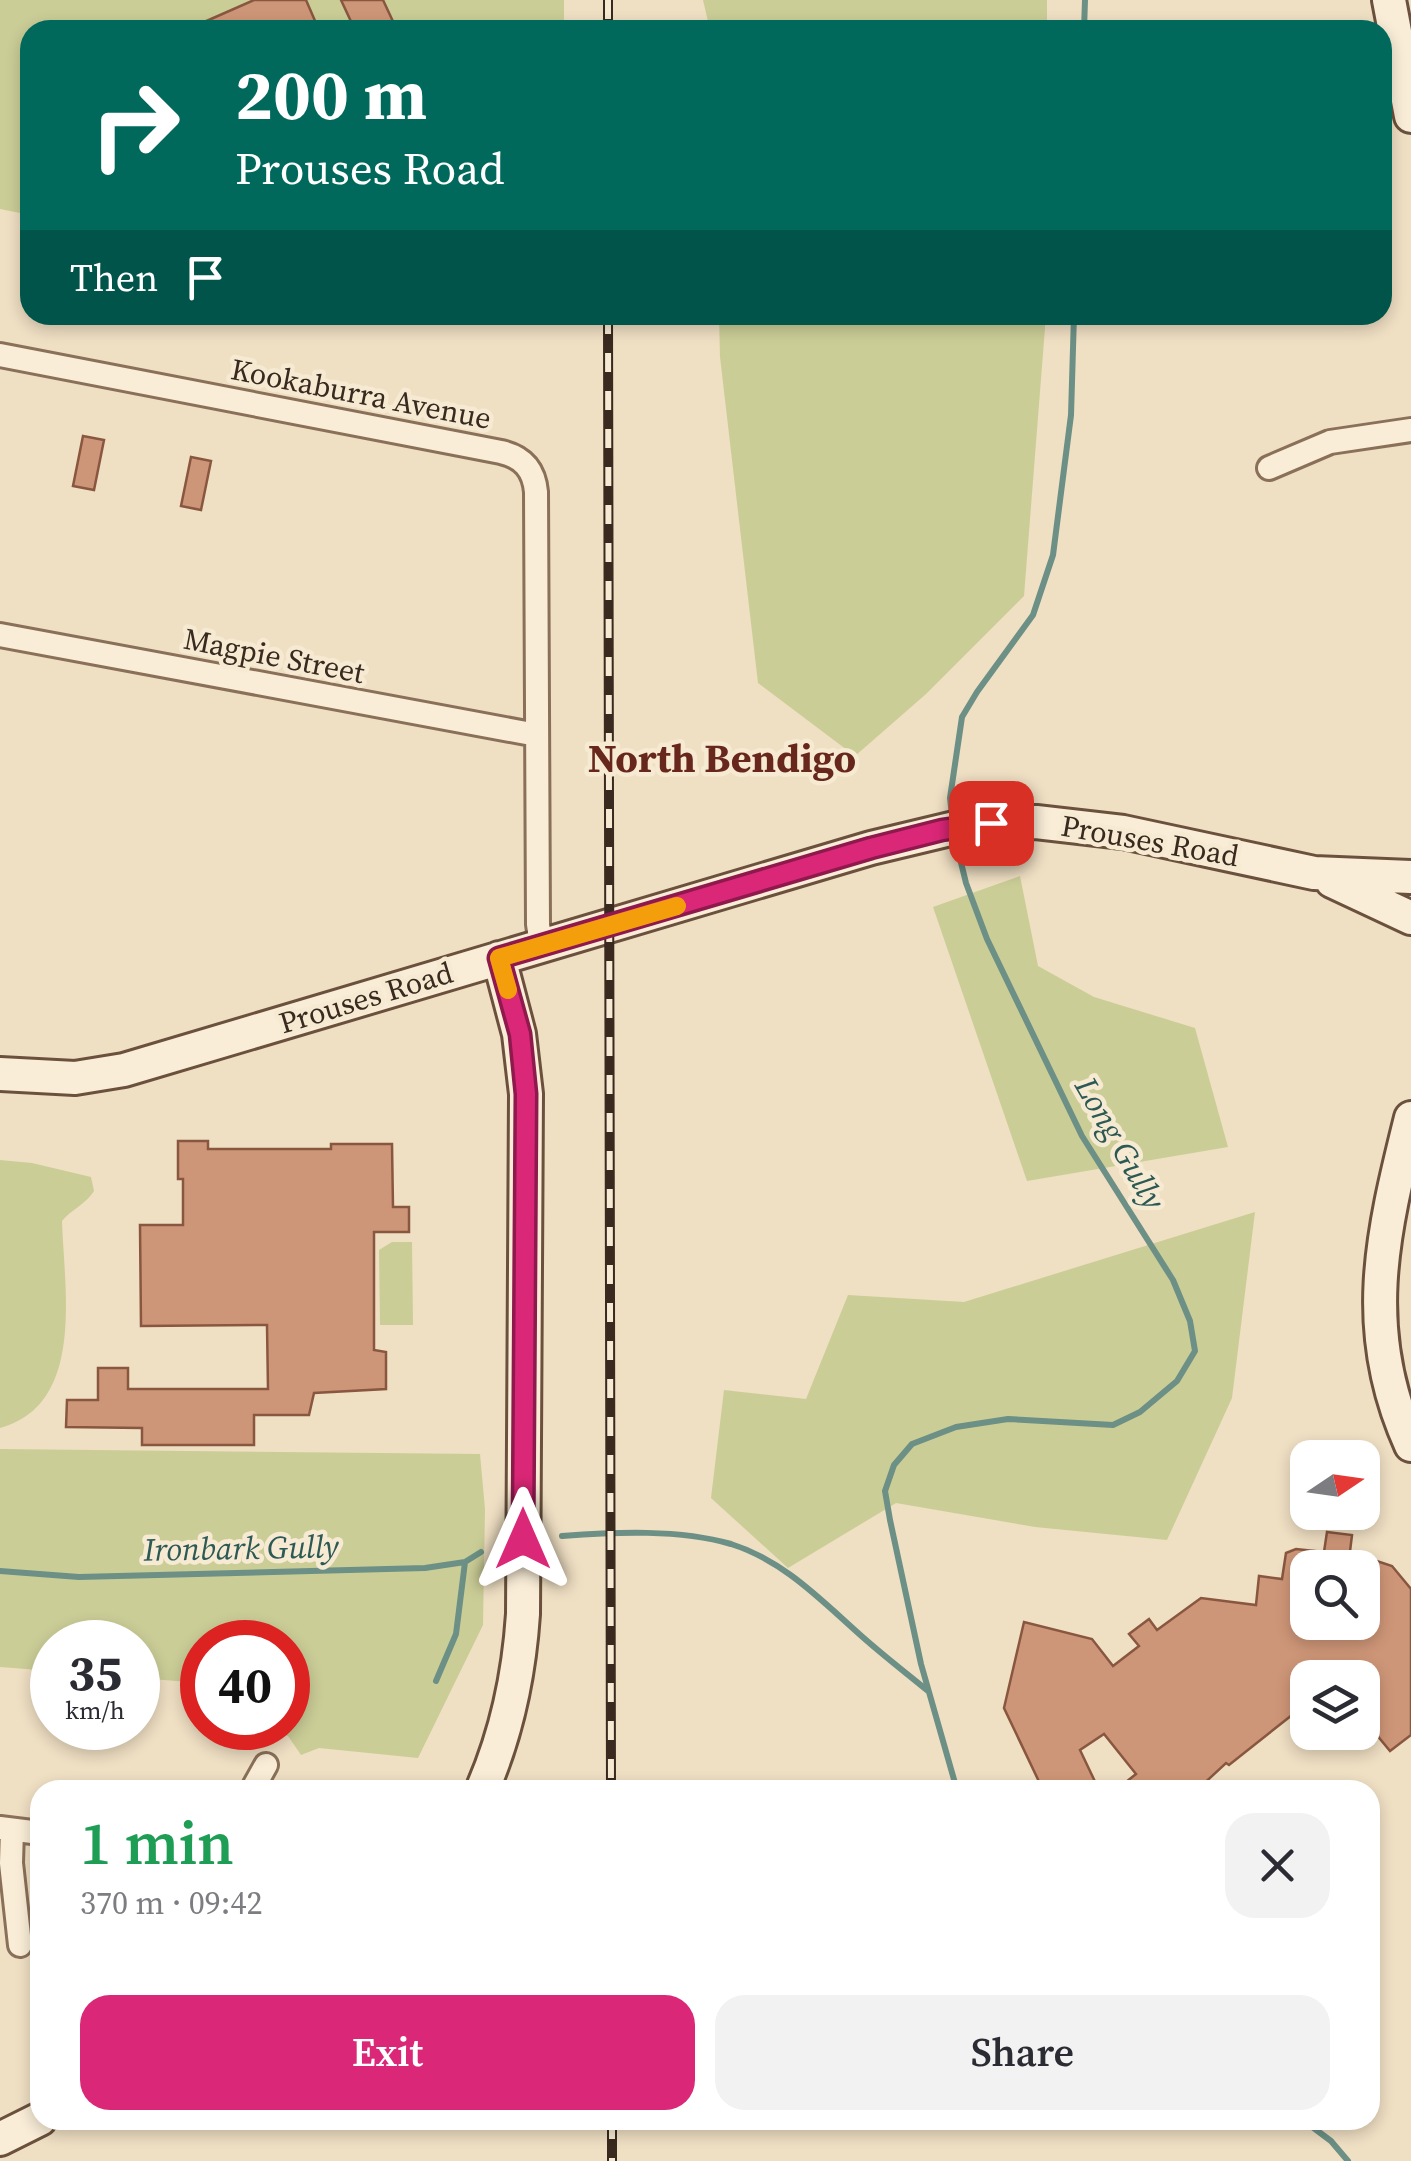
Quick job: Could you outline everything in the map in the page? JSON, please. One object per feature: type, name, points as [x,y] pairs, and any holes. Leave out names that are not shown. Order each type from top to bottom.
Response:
[{"type":"street","points":[[1389,0],[1411,116]]},
{"type":"street","name":"Kookaburra Avenue","points":[[0,354],[516,456],[530,471],[536,492],[541,946]]},
{"type":"street","points":[[1268,468],[1330,442],[1411,430]]},
{"type":"street","name":"Magpie Street","points":[[0,634],[536,735]]},
{"type":"street","name":"Prouses Road","points":[[0,1074],[54,1078],[109,1074],[954,828],[1036,822],[1090,826],[1314,872],[1411,877]]},
{"type":"street","name":"Prouses Road","points":[[1314,872],[1411,918]]},
{"type":"street","points":[[486,1780],[512,1702],[523,1614],[526,1094],[520,1034],[499,958]]},
{"type":"street","points":[[1411,1118],[1382,1248],[1378,1312],[1386,1374],[1411,1445]]},
{"type":"street","points":[[258,1780],[266,1765]]},
{"type":"street","points":[[6,1829],[20,1945]]},
{"type":"street","points":[[0,2138],[30,2124]]},
{"type":"green space","points":[[0,0],[564,0],[564,20],[20,20],[20,213],[0,209]]},
{"type":"green space","points":[[703,0],[1047,0],[1047,20],[708,20]]},
{"type":"green space","points":[[719,325],[1045,325],[1024,596],[926,694],[855,756],[758,683]]},
{"type":"green space","points":[[1020,876],[1038,966],[1094,997],[1195,1028],[1228,1147],[1027,1181],[933,907]]},
{"type":"green space","points":[[0,1160],[91,1177],[94,1191],[62,1221],[66,1310],[58,1370],[46,1396],[27,1415],[0,1428]]},
{"type":"green space","points":[[1255,1212],[1232,1398],[1167,1540],[1035,1527],[896,1503],[788,1568],[711,1498],[724,1390],[806,1399],[848,1295],[964,1302]]},
{"type":"green space","points":[[392,1242],[412,1242],[413,1325],[380,1325],[379,1250]]},
{"type":"green space","points":[[0,1449],[480,1454],[485,1509],[483,1625],[418,1758],[319,1748],[301,1755],[298,1750],[310,1750],[310,1620],[180,1620],[180,1681],[160,1680],[160,1620],[30,1620],[30,1669],[0,1667]]},
{"type":"building","points":[[254,0],[306,0],[315,20],[209,20]]},
{"type":"building","points":[[341,0],[383,0],[392,20],[350,20]]},
{"type":"building","points":[[83,436],[104,440],[94,490],[73,486]]},
{"type":"building","points":[[191,457],[211,461],[201,510],[181,506]]},
{"type":"building","points":[[178,1141],[208,1141],[208,1149],[331,1149],[331,1144],[392,1144],[393,1207],[409,1207],[409,1232],[374,1232],[374,1350],[386,1352],[386,1389],[314,1393],[309,1415],[254,1415],[254,1445],[142,1445],[142,1428],[66,1427],[67,1400],[98,1400],[98,1368],[128,1368],[128,1389],[268,1389],[267,1325],[141,1326],[140,1225],[183,1225]]},
{"type":"building","points":[[1327,1532],[1352,1535],[1350,1550],[1324,1550]]},
{"type":"building","points":[[1290,1551],[1290,1640],[1380,1640],[1380,1562],[1392,1566],[1411,1589],[1411,1735],[1390,1751],[1380,1739],[1380,1660],[1290,1660],[1290,1717],[1208,1780],[1128,1780],[1136,1774],[1104,1734],[1080,1750],[1094,1780],[1038,1780],[1004,1708],[1024,1622],[1092,1639],[1113,1666],[1139,1646],[1129,1634],[1149,1619],[1157,1630],[1201,1598],[1256,1605],[1259,1576],[1282,1579],[1286,1553]]},
{"type":"waterway","name":"Long Gully","points":[[1084,20],[1085,0]]},
{"type":"waterway","name":"Long Gully","points":[[952,816],[950,798],[962,717],[1033,615],[1053,555],[1071,415],[1074,325]]},
{"type":"waterway","name":"Long Gully","points":[[954,1780],[921,1664],[890,1520],[885,1491],[894,1465],[912,1444],[956,1427],[1008,1419],[1113,1425],[1140,1412],[1177,1381],[1195,1351],[1190,1321],[1173,1280],[1082,1136],[987,939],[966,883],[955,838]]},
{"type":"waterway","name":"Ironbark Gully","points":[[562,1536],[669,1534],[711,1539],[749,1551],[799,1581],[928,1691]]},
{"type":"waterway","name":"Ironbark Gully","points":[[0,1571],[79,1577],[425,1568],[465,1562],[481,1552]]},
{"type":"waterway","points":[[436,1681],[456,1634],[465,1562]]},
{"type":"waterway","name":"Long Gully","points":[[1316,2130],[1348,2161]]},
{"type":"railway","points":[[608,0],[608,20]]},
{"type":"railway","points":[[608,325],[611,1780]]},
{"type":"railway","points":[[612,2130],[612,2161]]},
{"type":"slow traffic","points":[[508,990],[499,958],[677,906]]},
{"type":"district","name":"North Bendigo","points":[[722,758]]},
{"type":"route","points":[[523,1539],[526,1094],[520,1034],[499,958],[871,848],[942,830],[991,823]]}]
